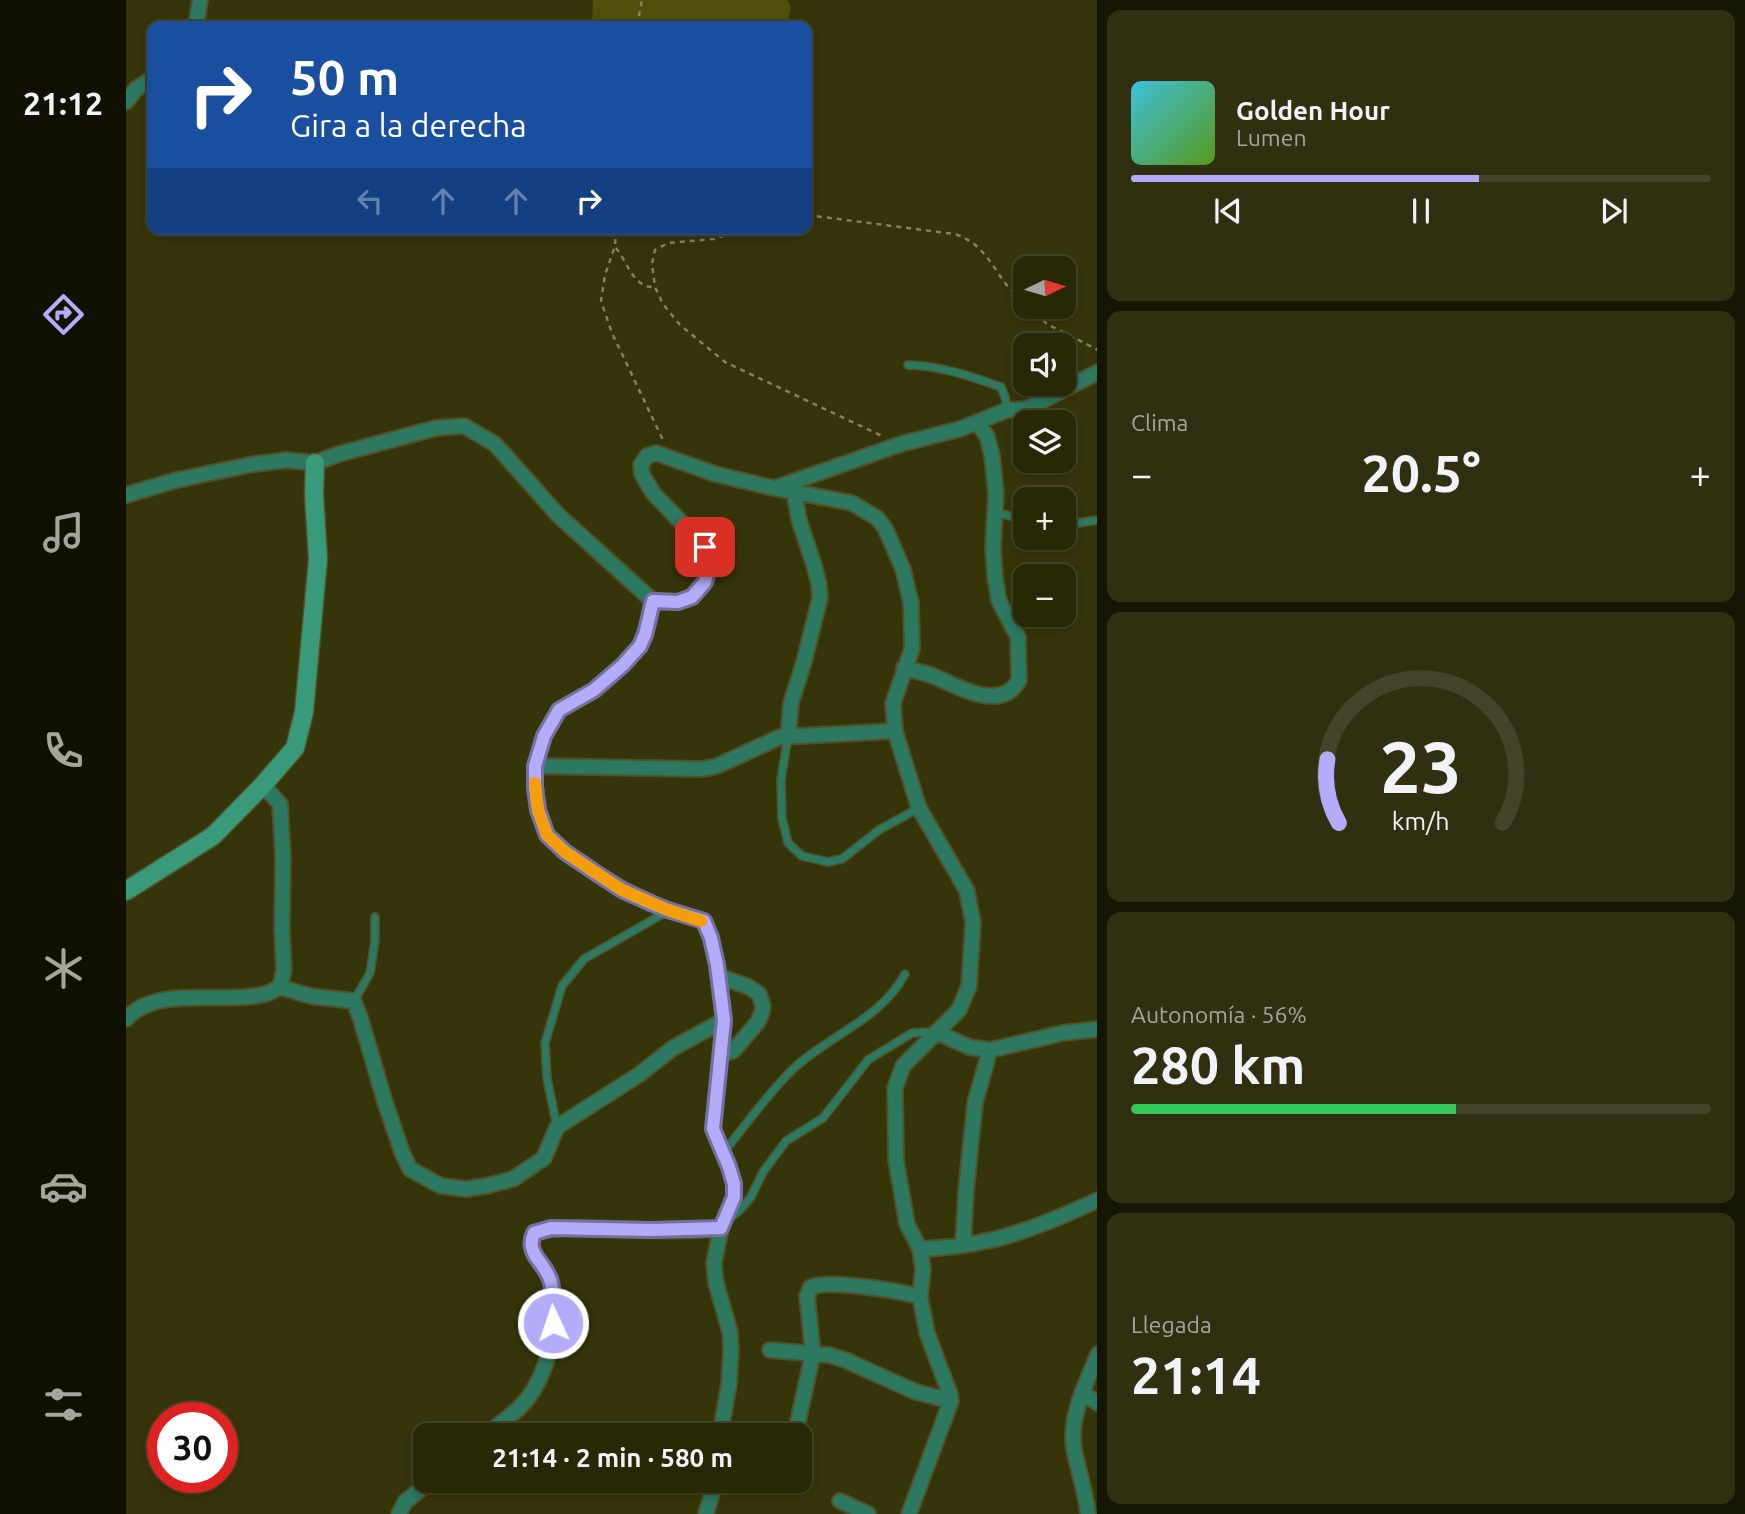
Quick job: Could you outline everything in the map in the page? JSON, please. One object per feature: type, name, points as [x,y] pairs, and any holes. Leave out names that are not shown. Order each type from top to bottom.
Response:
[{"type":"street","points":[[197,21],[200,0]]},
{"type":"street","points":[[126,102],[136,89],[147,82]]},
{"type":"street","points":[[774,488],[901,444],[977,423],[1007,410],[1026,409],[1097,373]]},
{"type":"street","points":[[904,668],[934,676],[961,689],[993,696],[1004,695],[1017,685],[1019,680],[1018,637],[999,601],[995,577],[993,548],[996,493],[992,456],[987,436],[977,423]]},
{"type":"street","points":[[126,495],[177,480],[254,464],[287,460],[315,463],[436,428],[464,426],[495,444],[558,515],[653,601],[678,602],[692,597],[705,582],[710,563],[705,547],[653,493],[642,474],[641,465],[647,456],[656,453],[715,474],[852,503],[877,518],[885,528],[903,569],[911,603],[912,649],[893,703],[895,730],[919,808],[967,891],[973,923],[969,986],[959,1010],[903,1066],[895,1088],[896,1160],[907,1224],[920,1249],[923,1270],[920,1296],[928,1333],[951,1401],[909,1514]]},
{"type":"street","points":[[126,891],[213,836],[295,748],[304,712],[318,559],[315,463]]},
{"type":"street","points":[[788,736],[791,703],[820,598],[794,492]]},
{"type":"street","points":[[653,601],[640,646],[594,690],[559,710],[544,736],[535,766],[535,787],[538,810],[547,835],[565,852],[622,890],[668,910],[704,921],[711,938],[724,1020],[713,1129],[734,1184],[734,1197],[721,1228],[714,1263],[716,1283],[730,1332],[731,1351],[722,1423]]},
{"type":"street","points":[[535,766],[702,769],[717,766],[780,737],[895,730]]},
{"type":"street","points":[[263,785],[280,804],[284,970],[280,987]]},
{"type":"street","points":[[718,976],[749,987],[759,994],[763,1006],[758,1022],[733,1051],[721,1054]]},
{"type":"street","points":[[126,1019],[143,1005],[164,1000],[266,994],[280,987],[310,996],[354,1001],[385,1102],[410,1169],[441,1186],[466,1189],[513,1179],[544,1158],[557,1127],[640,1074],[673,1048],[724,1020]]},
{"type":"street","points":[[936,1032],[969,1047],[990,1050],[1063,1032],[1097,1029]]},
{"type":"street","points":[[963,1245],[975,1103],[990,1050]]},
{"type":"street","points":[[920,1249],[996,1239],[1097,1200]]},
{"type":"street","points":[[500,1423],[521,1407],[538,1383],[549,1351],[553,1323],[551,1280],[533,1254],[530,1241],[534,1233],[551,1228],[721,1228]]},
{"type":"street","points":[[798,1423],[813,1353],[807,1296],[811,1287],[838,1284],[920,1296]]},
{"type":"street","points":[[770,1350],[829,1355],[916,1392],[951,1401]]},
{"type":"street","points":[[1088,1514],[1074,1447],[1074,1418],[1097,1354]]},
{"type":"street","points":[[1082,1393],[1097,1403]]},
{"type":"street","points":[[399,1514],[405,1502],[416,1493]]},
{"type":"street","points":[[706,1514],[712,1493]]},
{"type":"street","points":[[840,1501],[868,1514]]},
{"type":"lane","points":[[908,365],[962,373],[1001,387],[1007,410]]},
{"type":"lane","points":[[996,513],[1013,516]]},
{"type":"lane","points":[[1076,523],[1097,520]]},
{"type":"lane","points":[[788,736],[781,780],[782,818],[788,843],[802,856],[828,862],[842,859],[879,830],[919,808]]},
{"type":"lane","points":[[557,1127],[547,1078],[545,1043],[562,986],[584,959],[668,910]]},
{"type":"lane","points":[[354,1001],[370,973],[375,941],[375,917]]},
{"type":"lane","points":[[722,1151],[791,1071],[886,1001],[905,974]]},
{"type":"lane","points":[[721,1228],[751,1197],[763,1172],[786,1141],[823,1118],[868,1060],[912,1033],[936,1032]]},
{"type":"path","points":[[638,21],[642,0]]},
{"type":"path","points":[[812,216],[964,237],[989,258],[1013,291]]},
{"type":"path","points":[[616,235],[601,301],[612,333],[662,439],[656,453]]},
{"type":"path","points":[[726,235],[714,239],[668,243],[655,250],[652,264],[655,287],[663,304],[680,325],[725,362],[901,444]]},
{"type":"path","points":[[615,247],[639,283],[648,288],[655,287]]},
{"type":"path","points":[[1042,319],[1097,350]]},
{"type":"shaded area","points":[[593,0],[787,0],[791,7],[788,21],[592,21]]},
{"type":"slow traffic","points":[[535,783],[538,810],[547,835],[565,852],[622,890],[701,921]]},
{"type":"route","points":[[553,1323],[551,1280],[533,1254],[530,1241],[534,1233],[551,1228],[721,1228],[734,1197],[734,1184],[729,1167],[713,1129],[724,1020],[717,965],[704,921],[668,910],[622,890],[565,852],[547,835],[538,810],[535,787],[535,766],[544,736],[559,710],[594,690],[640,646],[653,601],[678,602],[692,597],[705,582],[710,563],[705,547]]}]
